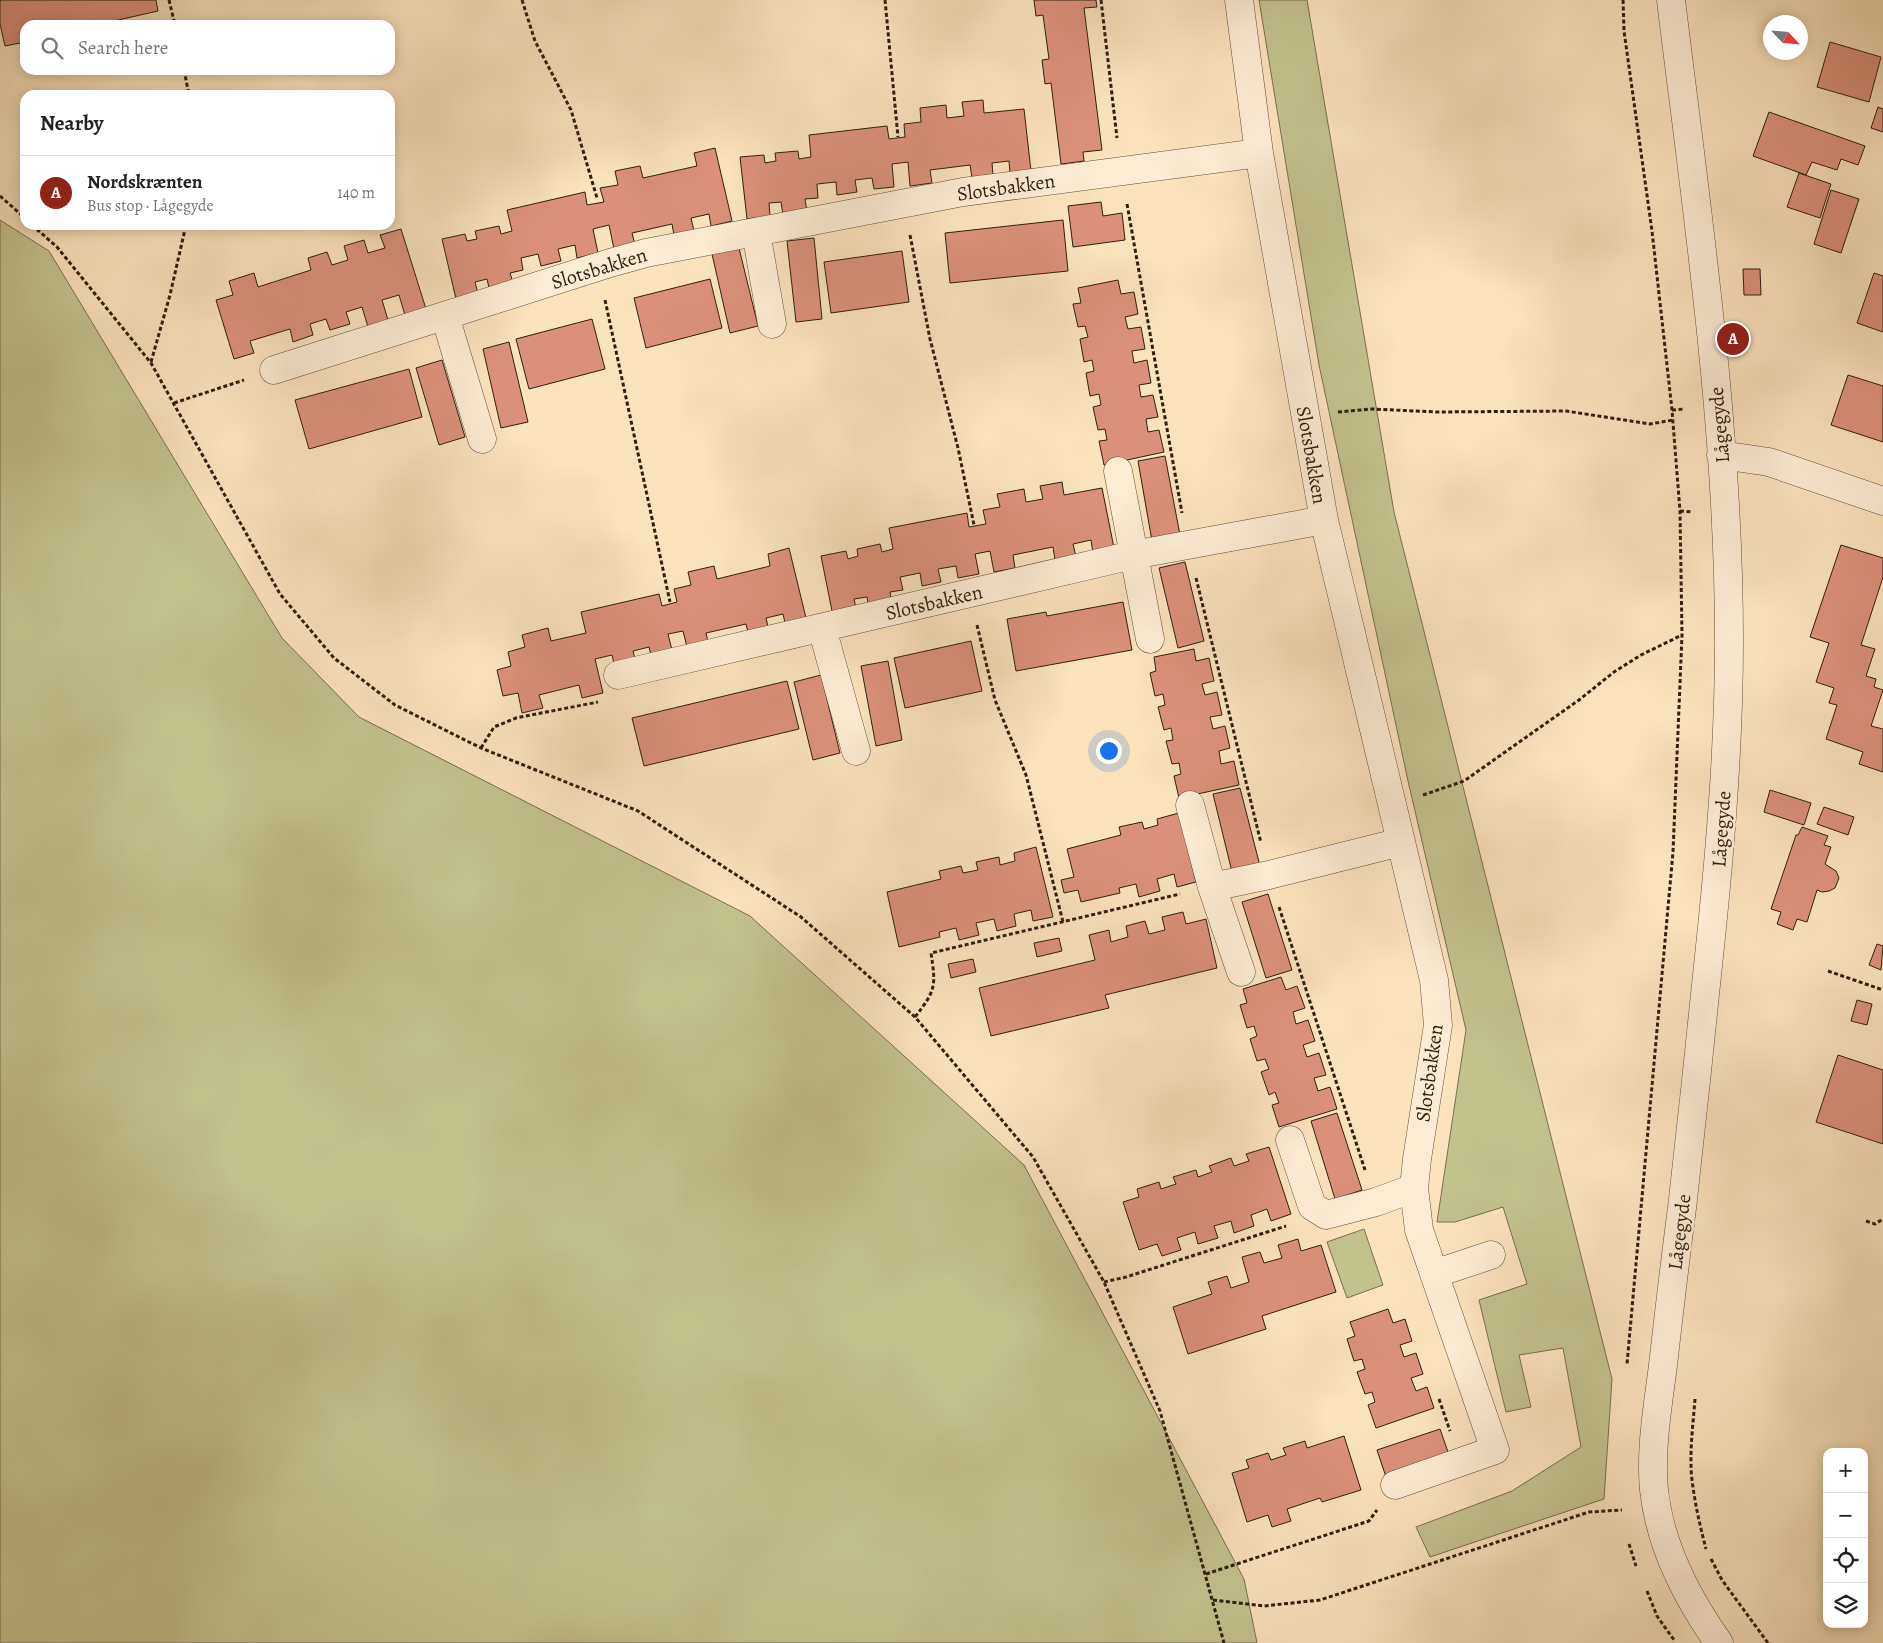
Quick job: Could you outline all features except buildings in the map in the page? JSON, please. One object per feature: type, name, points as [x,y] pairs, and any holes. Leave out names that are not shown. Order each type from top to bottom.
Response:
[{"type":"street","name":"Slotsbakken","points":[[1239,0],[1259,153],[1324,520],[1434,980],[1438,1025],[1416,1159],[1414,1188],[1419,1230],[1495,1450],[1395,1486]]},
{"type":"street","name":"Lågegyde","points":[[1670,0],[1712,349],[1727,540],[1729,632],[1728,711],[1723,803],[1696,1094],[1658,1399],[1653,1468],[1659,1517],[1678,1574],[1701,1618],[1719,1643]]},
{"type":"street","name":"Slotsbakken","points":[[274,370],[646,253],[963,192],[1259,153]]},
{"type":"street","points":[[756,232],[772,324]]},
{"type":"street","points":[[445,316],[482,439]]},
{"type":"street","points":[[1721,455],[1769,462],[1883,501]]},
{"type":"street","points":[[1118,471],[1150,639]]},
{"type":"street","name":"Slotsbakken","points":[[618,675],[1133,555],[1324,520]]},
{"type":"street","points":[[822,628],[856,751]]},
{"type":"street","points":[[1190,805],[1212,886],[1241,972]]},
{"type":"street","points":[[1212,886],[1269,875],[1401,842]]},
{"type":"street","points":[[1290,1140],[1312,1206],[1326,1215],[1376,1202],[1414,1188]]},
{"type":"street","points":[[1434,1274],[1491,1255]]},
{"type":"path","points":[[169,0],[173,20]]},
{"type":"path","points":[[522,0],[535,41],[571,110],[597,198]]},
{"type":"path","points":[[885,0],[898,137]]},
{"type":"path","points":[[1101,0],[1122,172],[1188,546],[1269,875],[1376,1202]]},
{"type":"path","points":[[1623,0],[1624,31],[1652,232],[1673,420],[1680,510],[1682,635],[1673,852],[1627,1368]]},
{"type":"path","points":[[185,75],[188,90]]},
{"type":"path","points":[[0,196],[20,214]]},
{"type":"path","points":[[904,204],[930,340],[958,448],[974,525]]},
{"type":"path","points":[[38,230],[57,247],[151,363],[280,594],[334,658],[395,704],[481,748],[638,811],[801,916],[915,1017],[1033,1157],[1104,1282],[1160,1411],[1224,1643]]},
{"type":"path","points":[[151,363],[170,295],[185,230]]},
{"type":"path","points":[[598,267],[670,602]]},
{"type":"path","points":[[174,403],[274,370]]},
{"type":"path","points":[[1306,415],[1372,409],[1437,412],[1566,412],[1650,424],[1673,420]]},
{"type":"path","points":[[969,593],[995,700],[1026,775],[1063,922]]},
{"type":"path","points":[[1392,805],[1464,781],[1579,700],[1614,672],[1641,654],[1682,635]]},
{"type":"path","points":[[481,748],[494,727],[516,718],[607,700],[618,675]]},
{"type":"path","points":[[915,1017],[932,996],[935,975],[932,952],[1212,886]]},
{"type":"path","points":[[1828,971],[1883,990]]},
{"type":"path","points":[[1104,1282],[1126,1277],[1288,1225],[1312,1206]]},
{"type":"path","points":[[1866,1221],[1875,1224],[1883,1219]]},
{"type":"path","points":[[1695,1390],[1692,1479],[1699,1523],[1707,1551],[1722,1580],[1768,1643]]},
{"type":"path","points":[[1439,1397],[1460,1462]]},
{"type":"path","points":[[1206,1574],[1369,1521],[1395,1486]]},
{"type":"path","points":[[1622,1505],[1624,1519]]},
{"type":"path","points":[[1213,1600],[1264,1606],[1320,1600],[1588,1512],[1622,1510]]},
{"type":"path","points":[[1628,1537],[1631,1554],[1639,1572]]},
{"type":"path","points":[[1646,1589],[1657,1616],[1676,1643]]},
{"type":"green space","points":[[1259,0],[1307,0],[1394,512],[1612,1379],[1604,1499],[1430,1557],[1416,1527],[1512,1491],[1581,1447],[1563,1348],[1519,1355],[1531,1407],[1506,1412],[1479,1300],[1527,1284],[1503,1207],[1455,1222],[1437,1222],[1466,1030],[1408,781],[1319,365]]},
{"type":"green space","points":[[0,220],[49,251],[282,638],[359,717],[750,916],[1024,1165],[1244,1579],[1257,1643],[0,1643]]},
{"type":"green space","points":[[1364,1229],[1383,1285],[1347,1298],[1327,1242]]},
{"type":"place","name":"Nordskrænten","points":[[1733,339]]}]
